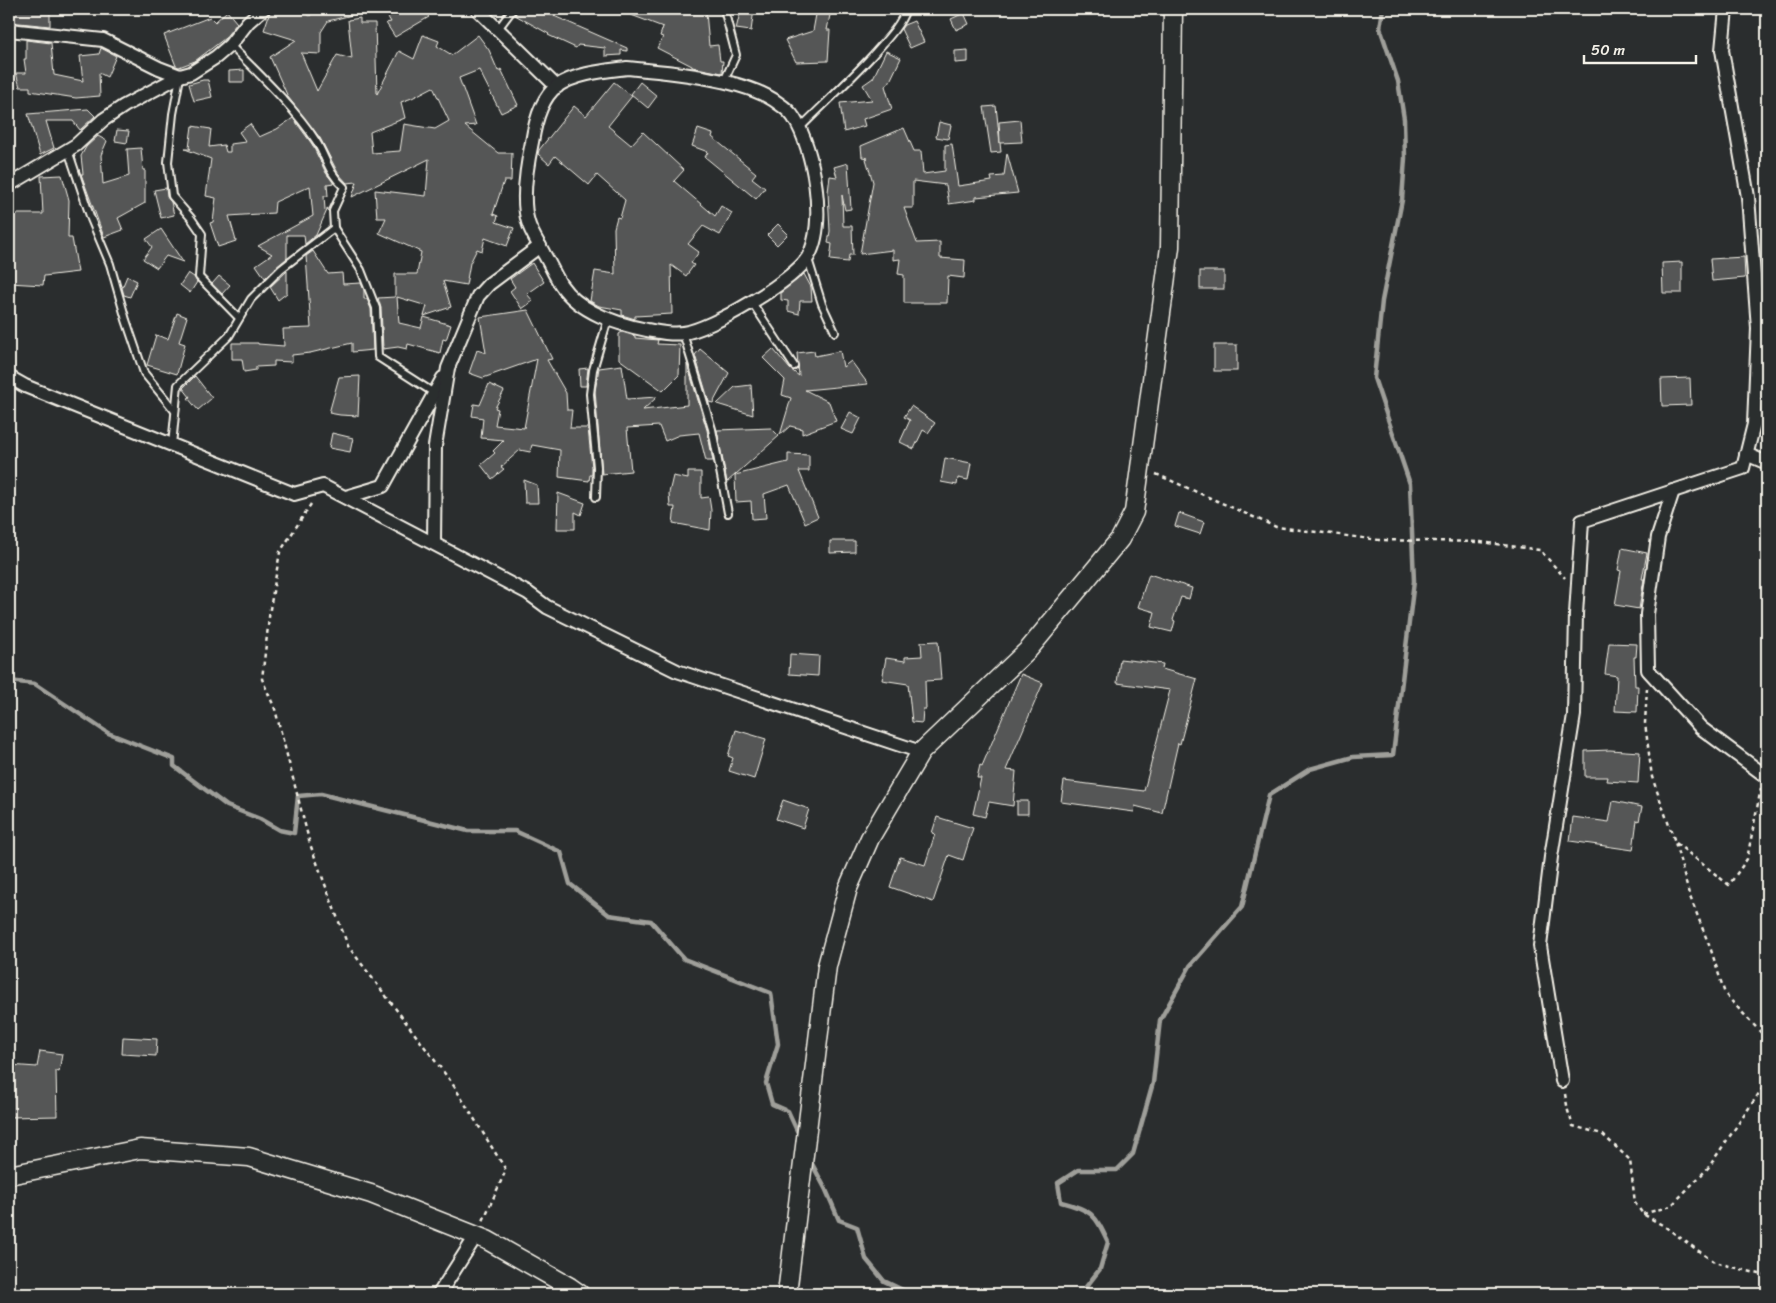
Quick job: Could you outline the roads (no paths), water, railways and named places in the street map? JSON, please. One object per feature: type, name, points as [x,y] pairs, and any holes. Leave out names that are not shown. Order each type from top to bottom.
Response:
[{"type":"street","points":[[9,185],[68,150],[103,120],[124,106],[180,76],[191,73],[216,57],[230,45],[248,22],[263,9]]},
{"type":"street","points":[[477,9],[556,86]]},
{"type":"street","points":[[787,1294],[827,966],[848,888],[870,838],[921,752],[1029,649],[1120,539],[1134,512],[1170,247],[1174,9]]},
{"type":"street","points":[[1562,1081],[1540,946],[1551,857],[1574,715],[1582,521],[1743,468],[1754,424],[1758,328],[1748,197],[1722,50],[1726,9]]},
{"type":"street","points":[[9,30],[103,40],[159,68],[180,76]]},
{"type":"street","points":[[626,68],[680,73],[724,82],[757,91],[778,102],[793,116],[800,128],[810,153],[817,219],[813,243],[807,258],[779,284],[751,301],[708,326],[683,333],[667,333],[639,328],[608,319],[591,311],[574,299],[562,286],[527,221],[526,180],[536,120],[546,100],[556,86],[580,76],[626,68]]},
{"type":"street","points":[[346,497],[383,486],[448,368],[478,296],[489,284],[540,246]]},
{"type":"street","points":[[434,544],[435,446],[448,368]]},
{"type":"street","points":[[9,377],[25,386],[294,494],[323,486],[528,593],[547,607],[677,671],[921,752]]},
{"type":"street","points":[[1746,454],[1767,463]]},
{"type":"street","points":[[1673,491],[1658,536],[1647,614],[1648,670],[1701,728],[1765,775]]},
{"type":"street","points":[[9,1175],[140,1149],[249,1157],[372,1194],[487,1240],[580,1294]]},
{"type":"street","points":[[439,1294],[476,1236]]},
{"type":"lane","points":[[498,29],[513,9]]},
{"type":"lane","points":[[724,9],[736,55],[724,82]]},
{"type":"lane","points":[[800,128],[856,73],[887,39],[904,15],[906,9]]},
{"type":"lane","points":[[230,45],[298,117],[316,141],[334,178],[344,187],[333,211],[334,228],[360,270],[376,308],[378,357],[434,393]]},
{"type":"lane","points":[[180,76],[173,114],[168,162],[172,196],[202,234],[199,277],[239,318]]},
{"type":"lane","points":[[68,150],[91,219],[110,264],[144,373],[175,411]]},
{"type":"lane","points":[[172,444],[178,386],[229,336],[251,299],[281,269],[334,228]]},
{"type":"lane","points":[[807,258],[822,304],[835,332]]},
{"type":"lane","points":[[751,301],[794,366]]},
{"type":"lane","points":[[596,497],[597,466],[590,394],[593,370],[608,319]]},
{"type":"lane","points":[[683,333],[712,429],[728,513]]},
{"type":"waterway","points":[[1085,1294],[1086,1287],[1100,1269],[1108,1242],[1096,1219],[1080,1208],[1061,1202],[1058,1183],[1078,1170],[1117,1170],[1133,1154],[1153,1083],[1160,1020],[1190,966],[1242,907],[1269,795],[1310,769],[1353,757],[1393,755],[1414,581],[1410,484],[1374,378],[1382,301],[1402,200],[1405,158],[1404,119],[1398,81],[1380,28],[1383,9]]},
{"type":"waterway","points":[[9,681],[35,684],[108,733],[174,759],[174,766],[227,806],[260,819],[279,830],[294,833],[298,796],[321,794],[468,831],[515,831],[561,852],[570,884],[609,915],[651,921],[684,959],[771,993],[778,1044],[766,1083],[772,1104],[788,1111],[800,1137]]},
{"type":"waterway","points":[[810,1160],[839,1220],[857,1227],[866,1259],[884,1281],[911,1294]]}]
